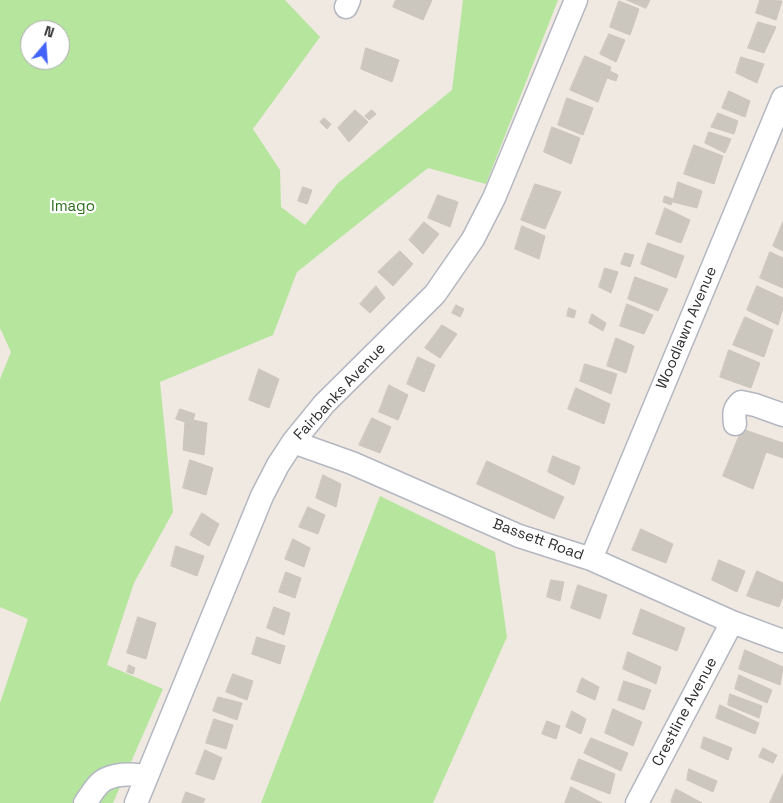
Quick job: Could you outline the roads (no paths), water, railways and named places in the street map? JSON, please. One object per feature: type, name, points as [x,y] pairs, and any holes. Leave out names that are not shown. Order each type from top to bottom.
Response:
[{"type":"street","name":"Fairbanks Avenue","points":[[136,803],[262,496],[278,465],[293,442],[324,404],[434,294],[473,239],[494,198],[576,0]]},
{"type":"street","name":"Woodlawn Avenue","points":[[591,559],[783,98]]},
{"type":"street","points":[[735,424],[734,414],[736,406],[742,402],[755,404],[783,415]]},
{"type":"street","name":"Bassett Road","points":[[293,442],[352,463],[519,536],[591,559],[732,622],[780,633]]},
{"type":"street","name":"Crestline Avenue","points":[[637,803],[732,622]]},
{"type":"street","points":[[85,803],[98,785],[106,779],[132,774],[146,776]]},
{"type":"park label","name":"Imago","points":[[73,207]]}]
